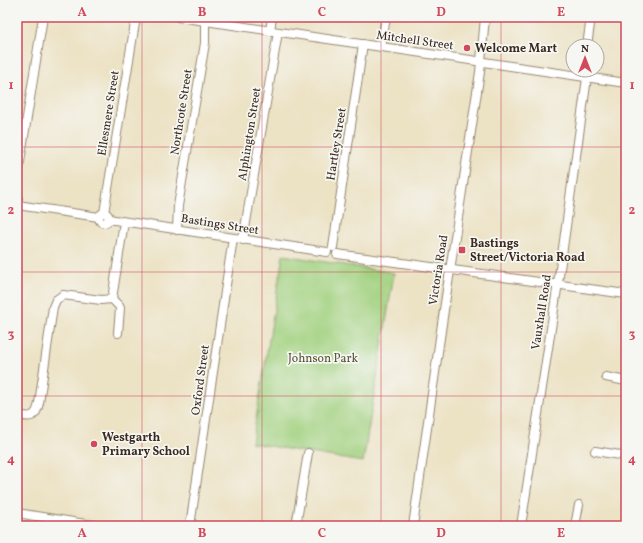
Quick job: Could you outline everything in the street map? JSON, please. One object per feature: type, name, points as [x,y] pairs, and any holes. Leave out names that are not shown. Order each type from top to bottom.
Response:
[{"type":"street","points":[[17,180],[43,17]]},
{"type":"street","name":"Ellesmere Street","points":[[104,217],[136,17]]},
{"type":"street","name":"Mitchell Street","points":[[178,17],[482,62],[565,73]]},
{"type":"street","name":"Alphington Street","points":[[244,240],[274,31],[272,17]]},
{"type":"street","points":[[381,47],[386,17]]},
{"type":"street","name":"Victoria Road","points":[[413,526],[482,62],[485,17]]},
{"type":"street","points":[[588,38],[591,17]]},
{"type":"street","name":"Northcote Street","points":[[174,229],[205,43],[205,21]]},
{"type":"street","name":"Hartley Street","points":[[332,251],[363,44]]},
{"type":"street","name":"Vauxhall Road","points":[[521,526],[558,284],[584,78]]},
{"type":"street","name":"Mitchell Street","points":[[600,78],[626,83]]},
{"type":"street","points":[[17,188],[18,205]]},
{"type":"street","name":"Bastings Street","points":[[18,205],[104,217],[124,222],[244,240],[332,251],[450,270],[626,294]]},
{"type":"street","points":[[112,299],[124,222]]},
{"type":"street","name":"Oxford Street","points":[[190,526],[233,238]]},
{"type":"street","points":[[18,416],[28,418],[32,416],[36,412],[39,403],[53,307],[56,300],[63,295],[101,300],[112,299]]},
{"type":"street","points":[[112,299],[120,308],[118,333]]},
{"type":"street","points":[[606,377],[626,381]]},
{"type":"street","points":[[595,451],[626,456]]},
{"type":"street","points":[[296,526],[308,453]]},
{"type":"street","points":[[575,526],[579,505]]},
{"type":"street","points":[[17,513],[98,526]]},
{"type":"green space","name":"Johnson Park","points":[[283,255],[394,273],[363,462],[252,443]]},
{"type":"place","name":"Welcome Mart","points":[[467,48]]},
{"type":"place","name":"Bastings Street/Victoria Road","points":[[462,250]]},
{"type":"place","name":"Westgarth Primary School","points":[[94,444]]}]
